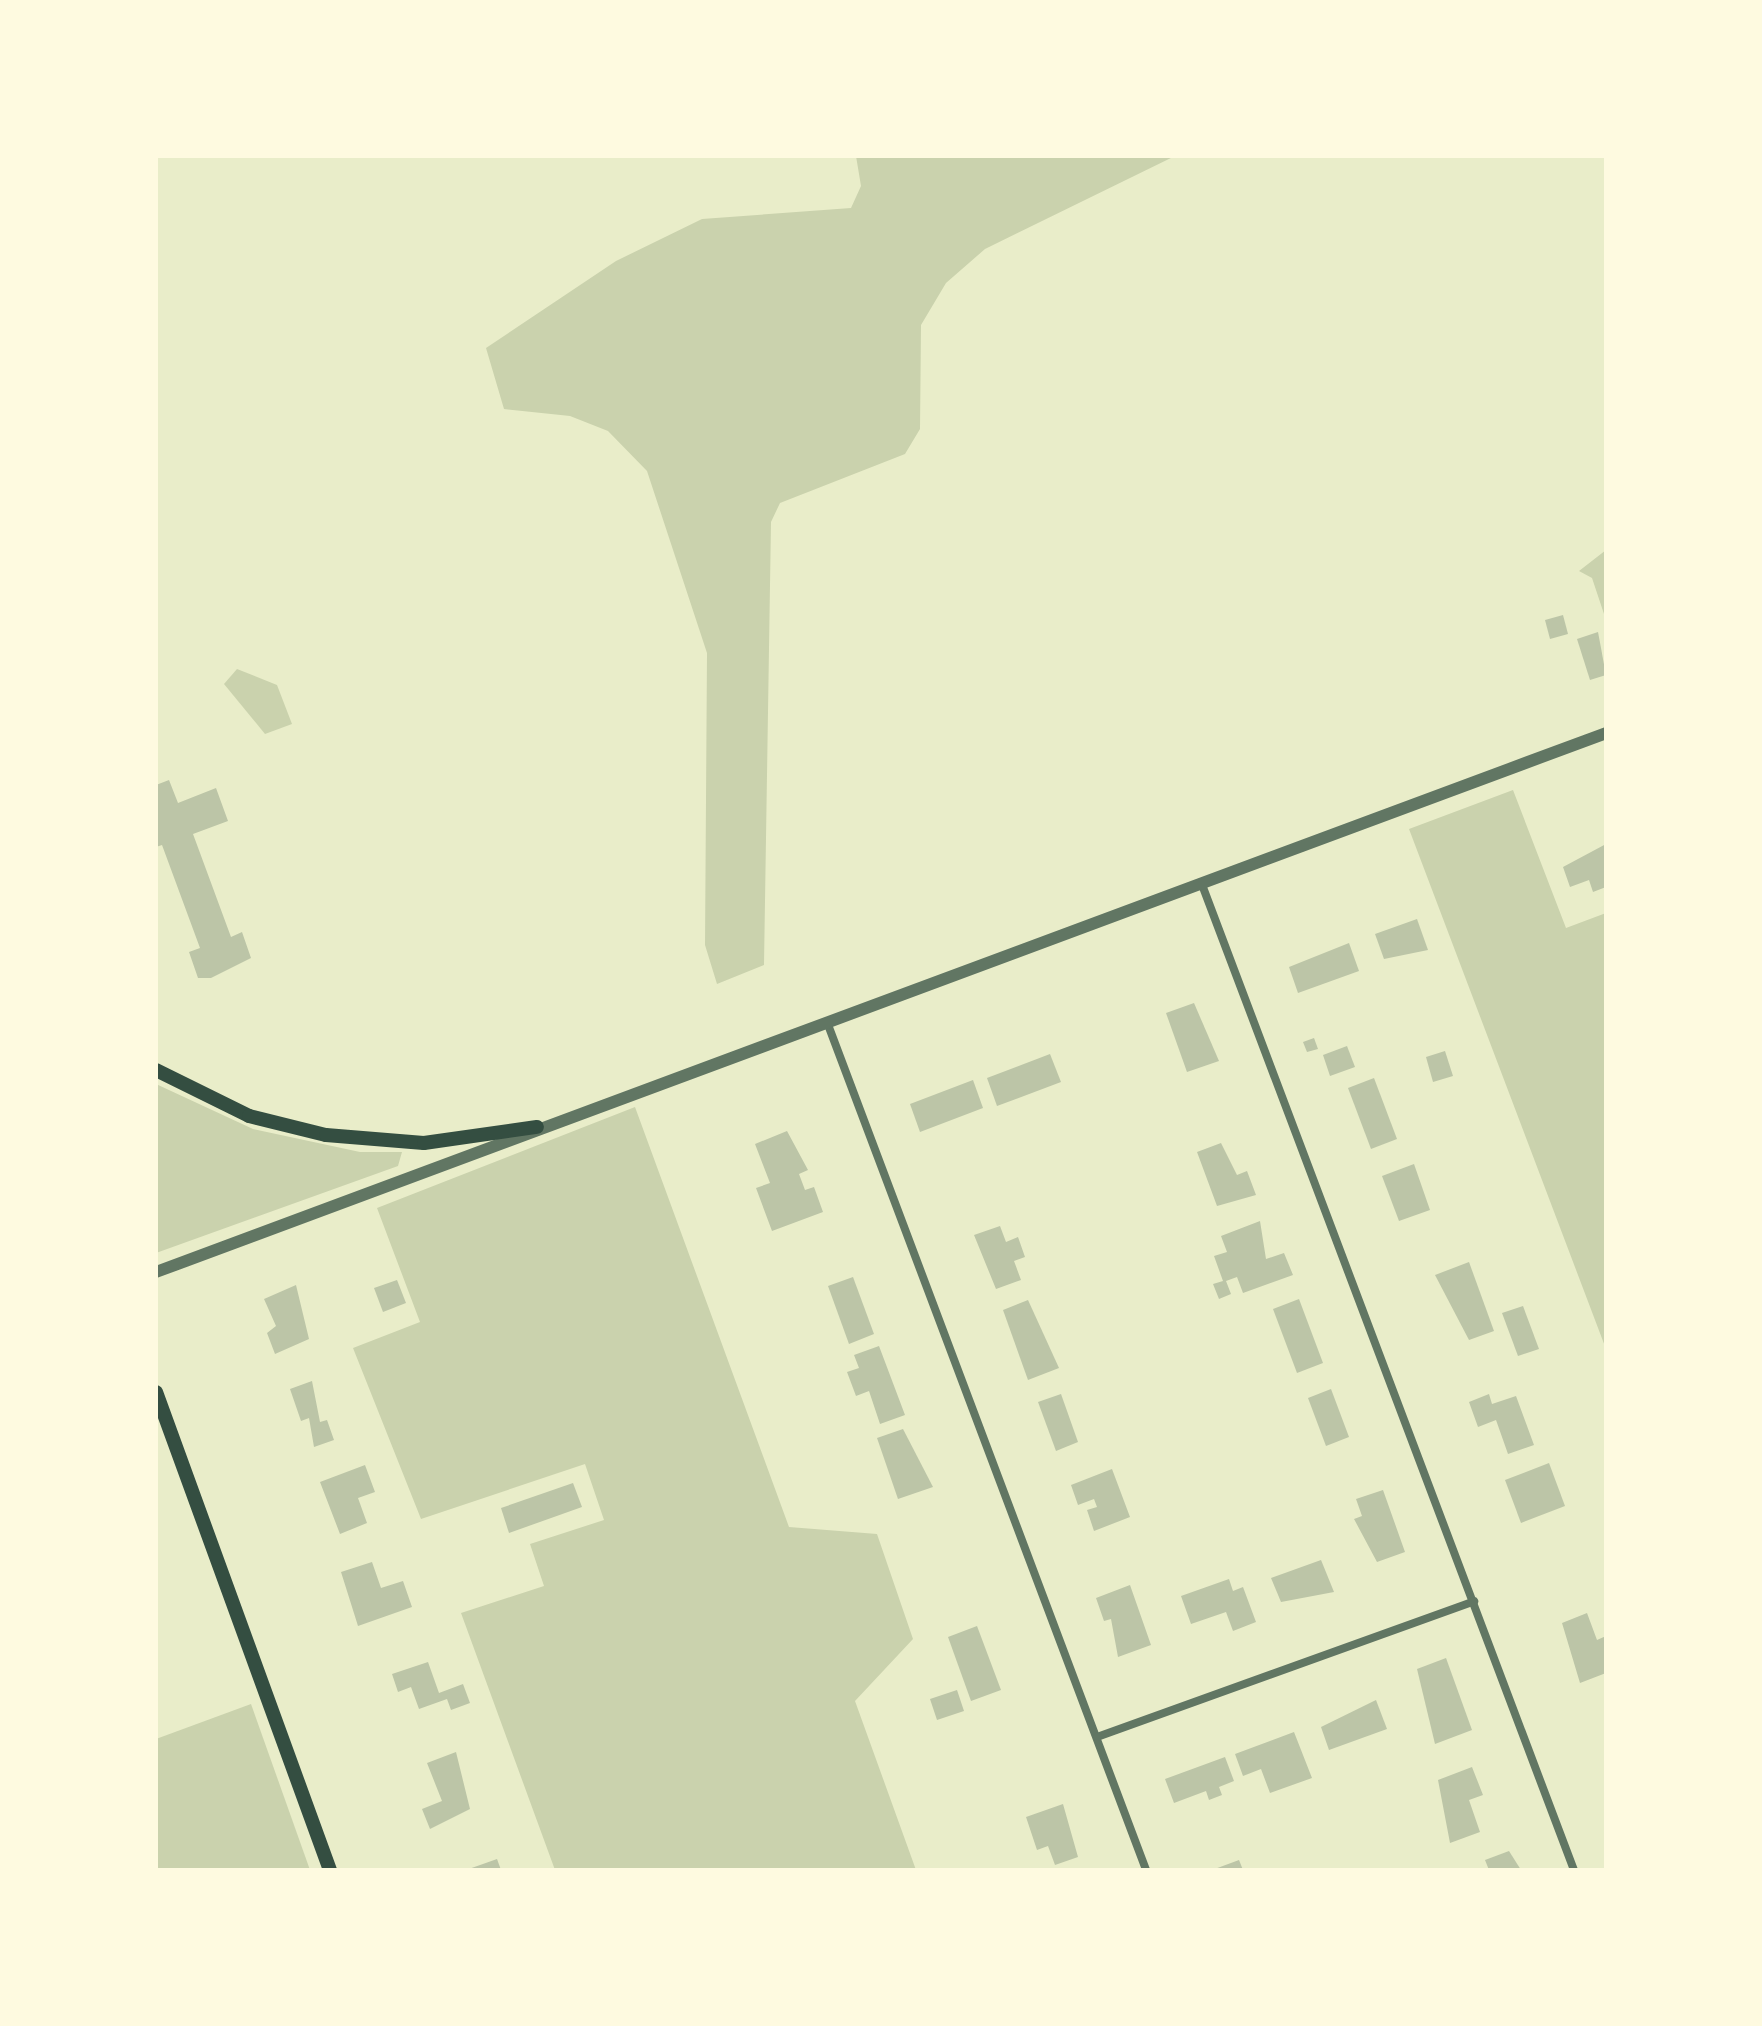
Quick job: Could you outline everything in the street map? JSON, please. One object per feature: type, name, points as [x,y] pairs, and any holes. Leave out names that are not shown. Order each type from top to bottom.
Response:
[{"type":"main road","points":[[156,1070],[249,1116],[326,1135],[424,1143],[537,1127]]},
{"type":"main road","points":[[156,1392],[330,1870]]},
{"type":"street","points":[[156,1272],[537,1127],[1606,733]]},
{"type":"street","points":[[1201,882],[1574,1870]]},
{"type":"street","points":[[827,1022],[1146,1870]]},
{"type":"street","points":[[1097,1737],[1474,1601]]},
{"type":"green space","points":[[856,156],[1175,156],[985,249],[946,283],[921,325],[920,429],[905,454],[780,503],[771,522],[764,965],[717,984],[705,945],[707,653],[647,471],[608,431],[570,416],[504,409],[486,348],[616,261],[702,219],[851,208],[861,186]]},
{"type":"green space","points":[[1606,550],[1606,620],[1592,578],[1579,571]]},
{"type":"green space","points":[[237,669],[277,685],[292,724],[265,734],[224,684]]},
{"type":"green space","points":[[1513,790],[1566,928],[1606,913],[1606,1349],[1409,829]]},
{"type":"green space","points":[[156,1084],[253,1129],[360,1152],[402,1152],[398,1166],[156,1253]]},
{"type":"green space","points":[[635,1107],[789,1527],[877,1534],[913,1639],[855,1701],[916,1870],[555,1870],[461,1613],[544,1586],[530,1544],[604,1520],[585,1464],[421,1519],[353,1348],[420,1322],[377,1208]]},
{"type":"green space","points":[[251,1704],[310,1870],[156,1870],[156,1739]]},
{"type":"building","points":[[1563,615],[1568,634],[1550,639],[1545,620]]},
{"type":"building","points":[[1598,632],[1606,675],[1590,680],[1577,639]]},
{"type":"building","points":[[169,780],[178,803],[216,788],[228,821],[193,834],[231,937],[242,932],[251,958],[211,978],[198,978],[189,952],[200,948],[162,845],[156,847],[156,785]]},
{"type":"building","points":[[1606,844],[1606,887],[1593,892],[1589,880],[1570,887],[1563,867]]},
{"type":"building","points":[[1417,919],[1428,950],[1384,959],[1375,934]]},
{"type":"building","points":[[1349,943],[1359,971],[1298,993],[1289,967]]},
{"type":"building","points":[[1194,1003],[1219,1061],[1187,1072],[1166,1013]]},
{"type":"building","points":[[1314,1038],[1318,1049],[1307,1052],[1303,1042]]},
{"type":"building","points":[[1347,1046],[1355,1067],[1330,1076],[1323,1055]]},
{"type":"building","points":[[1445,1051],[1453,1076],[1433,1082],[1426,1057]]},
{"type":"building","points":[[1050,1054],[1061,1082],[997,1106],[987,1078]]},
{"type":"building","points":[[1374,1078],[1397,1139],[1371,1149],[1348,1088]]},
{"type":"building","points":[[973,1080],[983,1108],[920,1132],[910,1104]]},
{"type":"building","points":[[787,1131],[808,1170],[799,1174],[805,1190],[814,1187],[823,1212],[772,1231],[756,1188],[770,1183],[755,1144]]},
{"type":"building","points":[[1221,1143],[1237,1175],[1247,1171],[1256,1195],[1217,1206],[1197,1152]]},
{"type":"building","points":[[1414,1164],[1430,1210],[1399,1221],[1382,1176]]},
{"type":"building","points":[[1260,1221],[1266,1259],[1284,1253],[1293,1275],[1243,1293],[1237,1277],[1226,1281],[1231,1294],[1219,1299],[1213,1284],[1223,1281],[1214,1256],[1227,1252],[1221,1236]]},
{"type":"building","points":[[1000,1226],[1006,1242],[1018,1237],[1025,1257],[1014,1261],[1021,1280],[996,1289],[974,1235]]},
{"type":"building","points":[[1469,1262],[1494,1331],[1469,1340],[1435,1275]]},
{"type":"building","points":[[853,1277],[874,1334],[849,1344],[828,1286]]},
{"type":"building","points":[[397,1280],[406,1303],[383,1312],[374,1288]]},
{"type":"building","points":[[296,1285],[309,1339],[275,1354],[267,1333],[276,1326],[264,1299]]},
{"type":"building","points":[[1299,1299],[1323,1363],[1297,1373],[1273,1309]]},
{"type":"building","points":[[1028,1300],[1059,1368],[1028,1380],[1003,1310]]},
{"type":"building","points":[[1523,1306],[1539,1349],[1518,1356],[1502,1313]]},
{"type":"building","points":[[879,1346],[905,1415],[880,1424],[869,1391],[856,1396],[847,1372],[859,1368],[854,1355]]},
{"type":"building","points":[[312,1381],[320,1422],[327,1420],[334,1440],[314,1447],[309,1418],[301,1421],[290,1389]]},
{"type":"building","points":[[1331,1389],[1349,1437],[1326,1446],[1308,1398]]},
{"type":"building","points":[[1061,1394],[1078,1442],[1056,1451],[1038,1402]]},
{"type":"building","points":[[1489,1394],[1492,1404],[1516,1396],[1534,1445],[1508,1454],[1496,1420],[1478,1427],[1469,1402]]},
{"type":"building","points":[[903,1429],[933,1487],[898,1499],[877,1438]]},
{"type":"building","points":[[1549,1463],[1565,1506],[1521,1523],[1505,1480]]},
{"type":"building","points":[[365,1465],[375,1492],[358,1498],[367,1523],[340,1534],[320,1482]]},
{"type":"building","points":[[1112,1469],[1130,1517],[1094,1531],[1087,1510],[1097,1507],[1094,1499],[1078,1505],[1071,1485]]},
{"type":"building","points":[[573,1483],[582,1507],[509,1533],[501,1508]]},
{"type":"building","points":[[1383,1490],[1405,1552],[1377,1562],[1354,1519],[1362,1516],[1356,1499]]},
{"type":"building","points":[[1321,1560],[1334,1592],[1281,1602],[1271,1578]]},
{"type":"building","points":[[372,1562],[381,1588],[403,1581],[412,1607],[358,1626],[341,1572]]},
{"type":"building","points":[[1229,1579],[1233,1591],[1243,1587],[1256,1622],[1233,1631],[1226,1612],[1191,1624],[1181,1596]]},
{"type":"building","points":[[1130,1585],[1151,1645],[1118,1657],[1111,1619],[1104,1621],[1096,1598]]},
{"type":"building","points":[[1587,1613],[1597,1640],[1606,1636],[1606,1673],[1580,1683],[1562,1623]]},
{"type":"building","points":[[977,1626],[1001,1690],[971,1701],[948,1637]]},
{"type":"building","points":[[1446,1658],[1472,1730],[1435,1744],[1417,1669]]},
{"type":"building","points":[[428,1662],[439,1693],[463,1684],[470,1703],[451,1710],[447,1699],[419,1709],[411,1687],[398,1692],[392,1674]]},
{"type":"building","points":[[957,1690],[964,1711],[937,1720],[930,1699]]},
{"type":"building","points":[[1376,1700],[1387,1729],[1329,1750],[1321,1727]]},
{"type":"building","points":[[1294,1732],[1312,1778],[1270,1793],[1261,1769],[1243,1776],[1235,1754]]},
{"type":"building","points":[[456,1752],[470,1809],[430,1829],[422,1809],[442,1801],[427,1763]]},
{"type":"building","points":[[1225,1757],[1234,1781],[1219,1787],[1222,1795],[1209,1800],[1206,1791],[1174,1803],[1165,1779]]},
{"type":"building","points":[[1472,1767],[1483,1795],[1469,1800],[1480,1832],[1450,1843],[1438,1780]]},
{"type":"building","points":[[1063,1804],[1078,1857],[1055,1865],[1048,1846],[1037,1850],[1026,1817]]},
{"type":"building","points":[[1509,1851],[1521,1870],[1489,1870],[1485,1860]]},
{"type":"building","points":[[497,1859],[501,1870],[466,1870]]},
{"type":"building","points":[[1239,1860],[1243,1870],[1212,1870]]}]
